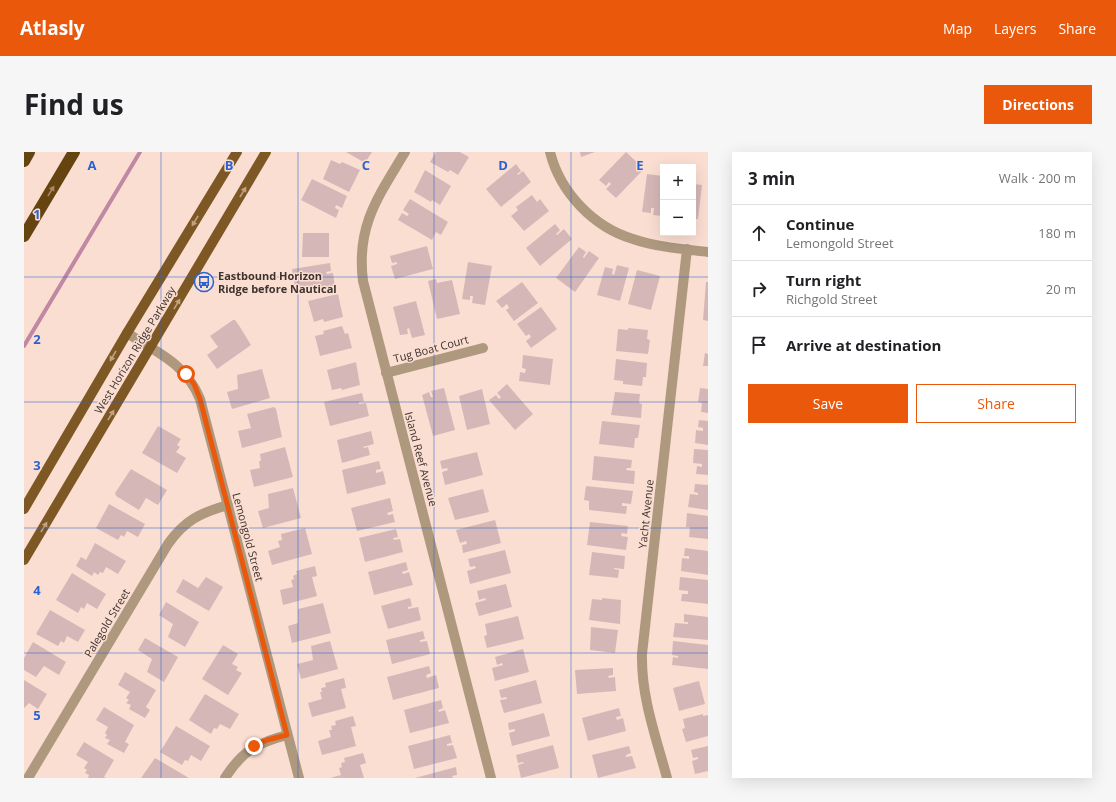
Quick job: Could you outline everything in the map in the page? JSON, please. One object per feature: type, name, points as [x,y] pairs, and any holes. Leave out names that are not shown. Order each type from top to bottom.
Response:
[{"type":"highway","points":[[24,161],[29,152]]},
{"type":"highway","points":[[24,236],[74,152]]},
{"type":"main road","name":"West Horizon Ridge Parkway","points":[[24,509],[127,333],[237,152]]},
{"type":"main road","name":"West Horizon Ridge Parkway","points":[[24,560],[266,152]]},
{"type":"street","name":"Island Reef Avenue","points":[[405,152],[376,201],[367,223],[362,244],[360,262],[362,281],[491,778]]},
{"type":"street","points":[[550,152],[553,163],[563,184],[574,199],[602,224],[616,233],[633,239],[708,252]]},
{"type":"street","name":"Yacht Avenue","points":[[667,778],[645,694],[642,676],[642,654],[687,249]]},
{"type":"street","name":"Lemongold Street","points":[[127,333],[175,363],[194,384],[200,399],[299,778]]},
{"type":"street","name":"Tug Boat Court","points":[[386,373],[483,348]]},
{"type":"street","name":"Palegold Street","points":[[28,778],[168,544],[178,530],[193,518],[228,505]]},
{"type":"street","points":[[225,778],[235,763],[254,746],[267,740],[287,735]]},
{"type":"building","points":[[346,152],[372,152],[365,163]]},
{"type":"building","points":[[436,152],[460,152],[469,157],[458,175],[450,170],[448,172],[430,162]]},
{"type":"building","points":[[580,152],[595,152],[581,157]]},
{"type":"building","points":[[626,152],[644,169],[616,198],[606,189],[611,184],[609,182],[606,186],[599,180]]},
{"type":"building","points":[[331,160],[340,164],[342,162],[360,170],[349,192],[323,179]]},
{"type":"building","points":[[516,164],[521,171],[517,174],[518,175],[523,171],[531,182],[501,207],[486,189]]},
{"type":"building","points":[[425,170],[451,186],[440,205],[432,200],[431,202],[414,192]]},
{"type":"building","points":[[647,174],[660,176],[660,216],[653,215],[654,208],[651,208],[651,213],[642,212]]},
{"type":"building","points":[[312,179],[347,196],[342,208],[336,205],[335,208],[339,210],[336,218],[301,200]]},
{"type":"building","points":[[696,184],[702,185],[698,219],[696,219]]},
{"type":"building","points":[[532,195],[537,202],[540,199],[549,211],[524,231],[511,216],[518,210],[516,207]]},
{"type":"building","points":[[410,199],[448,222],[441,235],[436,232],[432,240],[398,220],[402,213],[407,216],[409,214],[403,210]]},
{"type":"building","points":[[555,224],[560,230],[556,234],[557,235],[564,229],[572,239],[540,266],[526,248]]},
{"type":"building","points":[[303,233],[329,233],[329,257],[302,257]]},
{"type":"building","points":[[427,246],[433,269],[395,279],[391,266],[397,264],[397,262],[392,263],[390,256]]},
{"type":"building","points":[[579,247],[586,252],[583,257],[584,258],[589,251],[599,258],[575,292],[556,278]]},
{"type":"building","points":[[468,262],[492,266],[485,305],[472,303],[473,296],[470,296],[470,300],[462,299]]},
{"type":"building","points":[[330,263],[331,271],[326,272],[327,274],[333,273],[335,287],[296,293],[292,269]]},
{"type":"building","points":[[617,265],[629,268],[620,301],[597,295],[605,267],[613,269],[612,274],[614,275]]},
{"type":"building","points":[[637,270],[660,276],[651,310],[628,304]]},
{"type":"building","points":[[436,279],[437,283],[452,280],[460,314],[437,319],[428,281]]},
{"type":"building","points":[[522,282],[538,303],[514,321],[506,310],[509,308],[507,304],[502,308],[496,301]]},
{"type":"building","points":[[706,282],[708,282],[708,321],[703,320]]},
{"type":"building","points":[[338,294],[343,317],[324,322],[323,319],[314,322],[308,301]]},
{"type":"building","points":[[416,301],[425,335],[412,338],[409,328],[407,329],[408,334],[400,335],[393,307]]},
{"type":"building","points":[[541,307],[557,329],[531,348],[526,341],[531,337],[529,334],[526,336],[517,324]]},
{"type":"building","points":[[235,320],[251,345],[217,369],[207,355],[218,347],[210,336]]},
{"type":"building","points":[[342,326],[345,334],[348,333],[352,348],[320,356],[315,336],[324,334],[323,331]]},
{"type":"building","points":[[628,328],[648,330],[647,339],[650,340],[648,354],[616,351],[618,329],[628,330]]},
{"type":"building","points":[[705,353],[708,354],[708,366],[703,366]]},
{"type":"building","points":[[523,355],[553,359],[550,385],[519,381],[520,372],[525,373],[526,369],[522,368]]},
{"type":"building","points":[[616,359],[647,363],[646,377],[643,377],[642,386],[623,384],[623,381],[614,380]]},
{"type":"building","points":[[356,362],[360,385],[342,390],[341,388],[332,390],[327,370]]},
{"type":"building","points":[[262,369],[270,398],[232,409],[227,392],[238,389],[237,375]]},
{"type":"building","points":[[507,384],[533,414],[515,430],[489,400],[496,395],[499,399],[501,397],[497,393]]},
{"type":"building","points":[[444,388],[455,430],[433,436],[422,395],[429,392],[431,397],[433,397],[431,391]]},
{"type":"building","points":[[700,388],[708,389],[708,413],[701,412],[702,403],[698,402]]},
{"type":"building","points":[[482,389],[490,424],[467,430],[459,396]]},
{"type":"building","points":[[615,392],[640,394],[639,403],[642,404],[641,418],[611,415]]},
{"type":"building","points":[[362,393],[364,401],[359,402],[359,404],[366,403],[369,416],[330,426],[324,402]]},
{"type":"building","points":[[274,407],[276,409],[282,437],[242,448],[238,431],[251,428],[247,414]]},
{"type":"building","points":[[699,420],[708,421],[708,445],[695,443],[696,430],[703,431],[703,428],[698,427]]},
{"type":"building","points":[[602,421],[640,425],[638,438],[635,438],[634,448],[599,444]]},
{"type":"building","points":[[158,426],[181,439],[177,445],[180,447],[176,452],[186,458],[177,473],[142,453]]},
{"type":"building","points":[[371,431],[374,444],[363,447],[368,447],[370,455],[342,463],[337,440]]},
{"type":"building","points":[[285,447],[293,477],[254,487],[250,470],[260,468],[260,454]]},
{"type":"building","points":[[694,449],[708,450],[708,475],[696,474],[697,466],[702,467],[702,464],[693,463]]},
{"type":"building","points":[[477,452],[483,475],[445,485],[442,472],[448,470],[447,468],[442,469],[440,461]]},
{"type":"building","points":[[594,456],[632,460],[631,468],[627,468],[626,470],[635,471],[634,484],[592,480]]},
{"type":"building","points":[[379,461],[381,469],[376,470],[376,473],[383,471],[386,484],[347,494],[342,470]]},
{"type":"building","points":[[131,469],[167,490],[158,505],[146,498],[139,510],[116,496],[115,493]]},
{"type":"building","points":[[695,484],[708,485],[708,510],[688,507],[690,494],[698,495],[698,493],[694,492]]},
{"type":"building","points":[[586,486],[633,491],[631,504],[622,503],[622,506],[627,506],[626,514],[589,510],[589,501],[584,500]]},
{"type":"building","points":[[293,488],[301,518],[263,528],[258,511],[269,508],[268,494]]},
{"type":"building","points":[[483,489],[489,512],[455,520],[448,498]]},
{"type":"building","points":[[390,498],[393,511],[387,513],[388,515],[393,514],[395,522],[357,531],[351,508]]},
{"type":"building","points":[[109,504],[145,524],[138,537],[127,531],[124,537],[121,535],[118,540],[96,528]]},
{"type":"building","points":[[687,513],[708,516],[708,539],[689,537],[690,527],[686,527]]},
{"type":"building","points":[[495,520],[501,543],[463,553],[462,545],[467,544],[466,541],[460,543],[456,530]]},
{"type":"building","points":[[590,522],[628,526],[627,534],[622,533],[621,536],[628,537],[626,550],[587,545]]},
{"type":"building","points":[[305,528],[312,554],[272,565],[268,551],[280,547],[278,541],[282,540],[281,534]]},
{"type":"building","points":[[396,529],[398,537],[393,538],[394,540],[400,539],[403,552],[365,562],[359,538]]},
{"type":"building","points":[[95,543],[126,561],[118,574],[106,567],[103,573],[100,572],[98,575],[94,572],[92,576],[76,566],[81,557],[86,560]]},
{"type":"building","points":[[685,548],[708,551],[708,575],[681,571],[682,558],[689,559],[689,556],[684,556]]},
{"type":"building","points":[[505,550],[511,573],[470,584],[467,571],[476,568],[475,566],[470,567],[468,559]]},
{"type":"building","points":[[592,552],[625,556],[624,569],[614,568],[619,570],[618,578],[589,575]]},
{"type":"building","points":[[406,562],[408,570],[402,572],[403,574],[409,572],[413,585],[374,595],[368,572]]},
{"type":"building","points":[[315,566],[317,576],[312,577],[317,596],[283,605],[280,590],[293,587],[291,580],[294,579],[293,576],[297,574],[296,571]]},
{"type":"building","points":[[72,573],[106,594],[97,609],[87,603],[84,609],[81,607],[78,613],[56,600]]},
{"type":"building","points":[[206,577],[223,587],[209,611],[176,592],[183,579],[198,588]]},
{"type":"building","points":[[680,577],[708,580],[708,604],[681,601],[682,594],[688,594],[688,591],[679,590]]},
{"type":"building","points":[[506,584],[512,607],[479,616],[475,603],[486,600],[485,598],[479,600],[477,591]]},
{"type":"building","points":[[410,598],[412,606],[408,607],[408,609],[418,607],[421,620],[388,629],[381,606]]},
{"type":"building","points":[[602,598],[621,600],[620,624],[589,620],[592,599],[602,600]]},
{"type":"building","points":[[166,602],[199,622],[185,647],[168,637],[173,624],[159,615]]},
{"type":"building","points":[[323,603],[331,633],[292,643],[288,626],[298,623],[298,609]]},
{"type":"building","points":[[50,610],[85,630],[78,642],[67,636],[64,643],[61,641],[58,646],[36,634]]},
{"type":"building","points":[[684,614],[708,617],[708,640],[673,637],[675,623],[688,624],[688,622],[684,622]]},
{"type":"building","points":[[518,616],[524,639],[487,648],[484,636],[487,635],[485,624]]},
{"type":"building","points":[[591,627],[618,630],[615,653],[590,650]]},
{"type":"building","points":[[423,631],[425,639],[420,640],[420,642],[427,641],[430,654],[392,664],[386,640]]},
{"type":"building","points":[[145,638],[178,657],[164,682],[147,672],[152,659],[138,650]]},
{"type":"building","points":[[330,641],[338,669],[301,679],[297,664],[313,660],[311,646]]},
{"type":"building","points":[[673,641],[708,645],[708,669],[672,665],[673,657],[678,658],[678,656],[672,655]]},
{"type":"building","points":[[33,642],[66,662],[59,675],[44,666],[36,677],[24,670],[24,658]]},
{"type":"building","points":[[223,645],[238,654],[232,664],[238,667],[236,670],[242,673],[228,695],[202,679]]},
{"type":"building","points":[[523,649],[529,672],[495,681],[492,668],[503,665],[502,663],[497,665],[495,657]]},
{"type":"building","points":[[429,666],[431,673],[426,675],[427,678],[436,675],[439,688],[393,700],[387,677]]},
{"type":"building","points":[[613,668],[613,675],[608,676],[609,678],[615,677],[616,691],[577,694],[575,670]]},
{"type":"building","points":[[125,672],[156,690],[146,707],[150,710],[145,718],[129,709],[131,705],[126,703],[129,700],[126,698],[130,692],[118,685]]},
{"type":"building","points":[[344,678],[346,688],[341,689],[346,708],[312,717],[308,703],[322,699],[320,692],[322,692],[321,688],[326,687],[325,683]]},
{"type":"building","points":[[24,680],[47,694],[38,709],[29,703],[24,708]]},
{"type":"building","points":[[536,680],[542,703],[504,713],[500,700],[507,699],[506,697],[501,698],[499,690]]},
{"type":"building","points":[[699,681],[705,704],[679,711],[673,688]]},
{"type":"building","points":[[205,694],[239,714],[230,729],[220,724],[217,729],[214,728],[211,734],[189,720]]},
{"type":"building","points":[[441,700],[443,708],[438,710],[439,712],[445,710],[449,723],[410,733],[404,710]]},
{"type":"building","points":[[104,707],[134,725],[125,742],[129,744],[124,753],[107,744],[110,740],[105,738],[107,735],[105,733],[108,727],[96,720]]},
{"type":"building","points":[[619,708],[621,716],[616,717],[617,720],[623,718],[626,731],[588,741],[582,718]]},
{"type":"building","points":[[544,713],[550,736],[512,746],[509,733],[515,731],[515,729],[509,730],[508,723]]},
{"type":"building","points":[[703,714],[703,716],[708,715],[708,736],[686,742],[682,729],[685,728],[683,719]]},
{"type":"building","points":[[353,716],[356,726],[351,727],[356,746],[322,755],[318,741],[331,737],[329,730],[332,730],[331,726],[336,725],[335,721]]},
{"type":"building","points":[[176,726],[210,746],[201,761],[191,755],[188,761],[185,760],[182,765],[160,752]]},
{"type":"building","points":[[450,735],[452,743],[447,744],[447,746],[453,745],[457,758],[414,769],[408,746]]},
{"type":"building","points":[[84,742],[114,760],[104,777],[106,778],[88,778],[89,775],[85,773],[87,770],[84,768],[88,762],[76,755]]},
{"type":"building","points":[[553,745],[559,768],[521,778],[518,765],[524,763],[518,763],[516,755]]},
{"type":"building","points":[[629,746],[631,753],[626,755],[626,757],[632,756],[636,768],[598,778],[592,755]]},
{"type":"building","points":[[708,746],[708,771],[695,774],[692,761],[698,759],[698,757],[693,758],[691,750]]},
{"type":"building","points":[[363,753],[366,763],[360,765],[364,778],[330,778],[341,775],[339,768],[342,767],[341,763],[345,762],[344,758]]},
{"type":"building","points":[[155,758],[189,778],[141,778]]},
{"type":"building","points":[[456,767],[457,775],[452,776],[453,778],[415,778]]},
{"type":"waterway","points":[[24,346],[140,152]]},
{"type":"place","name":"Eastbound Horizon Ridge before Nautical","points":[[204,282]]},
{"type":"route","points":[[186,374],[194,384],[200,399],[287,735],[267,740],[254,746]]}]
